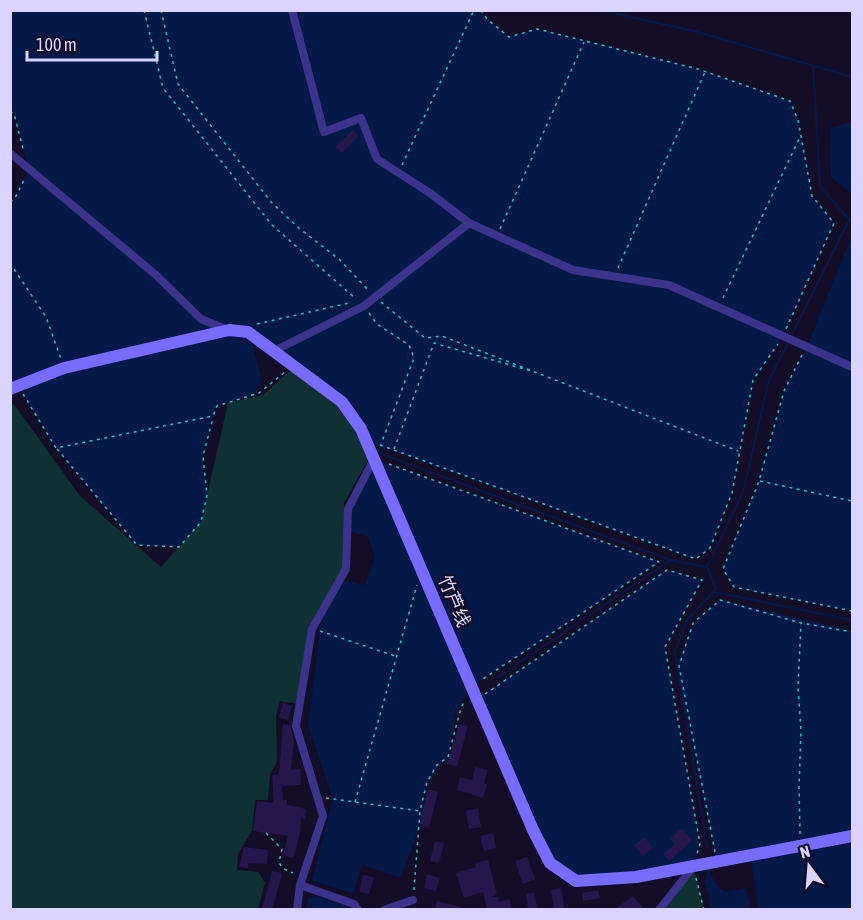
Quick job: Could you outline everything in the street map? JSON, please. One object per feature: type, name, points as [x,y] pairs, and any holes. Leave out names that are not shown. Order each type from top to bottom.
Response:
[{"type":"street","points":[[292,10],[324,132],[361,118],[377,159],[469,223],[573,270],[669,285],[852,367]]},
{"type":"street","points":[[10,153],[156,275],[201,318],[228,330]]},
{"type":"street","points":[[274,351],[369,302],[469,223]]},
{"type":"street","name":"竹芦线","points":[[14,387],[64,368],[228,330],[248,332],[342,402],[361,429],[533,830],[550,863],[576,880],[636,877],[852,836]]},
{"type":"street","points":[[297,909],[301,880],[323,816],[296,726],[312,629],[346,569],[348,509],[374,459]]},
{"type":"street","points":[[659,909],[693,866]]},
{"type":"street","points":[[301,880],[354,904],[358,909]]},
{"type":"street","points":[[384,909],[413,900]]},
{"type":"path","points":[[144,10],[163,88],[272,225],[359,301],[250,326]]},
{"type":"path","points":[[161,10],[178,84],[272,203],[340,260],[369,302],[377,324],[409,345],[414,358],[381,445],[696,559],[710,548],[732,493],[753,380],[788,338],[834,223],[812,196],[798,120],[790,101],[706,72],[537,29],[509,37],[486,19],[481,10]]},
{"type":"path","points":[[398,173],[474,10]]},
{"type":"path","points":[[497,236],[585,41]]},
{"type":"path","points":[[614,275],[706,72]]},
{"type":"path","points":[[10,111],[14,114],[26,159]]},
{"type":"path","points":[[719,307],[801,135]]},
{"type":"path","points":[[10,202],[15,198],[28,170]]},
{"type":"path","points":[[10,263],[46,317],[64,368]]},
{"type":"path","points":[[369,302],[425,338],[442,336],[738,452]]},
{"type":"path","points":[[394,450],[434,343],[541,374]]},
{"type":"path","points":[[807,347],[783,391],[759,481],[723,568],[734,587],[852,611]]},
{"type":"path","points":[[14,387],[56,448],[137,545],[179,547],[201,522],[207,495],[203,456],[217,406],[259,393],[293,365]]},
{"type":"path","points":[[56,448],[213,416]]},
{"type":"path","points":[[374,459],[659,562],[471,687],[461,708],[448,757],[437,765],[427,782],[420,811],[413,900]]},
{"type":"path","points":[[759,481],[852,501]]},
{"type":"path","points":[[355,802],[421,570]]},
{"type":"path","points":[[477,699],[667,570],[702,580],[665,647],[700,844],[693,866],[704,909]]},
{"type":"path","points":[[716,862],[679,666],[693,623],[720,600],[801,622],[852,632]]},
{"type":"path","points":[[801,622],[798,687],[801,731],[799,787],[801,846]]},
{"type":"path","points":[[312,629],[396,656]]},
{"type":"path","points":[[317,796],[420,811]]},
{"type":"path","points":[[266,833],[282,849],[279,862],[282,868],[301,880]]},
{"type":"green space","points":[[293,368],[341,406],[369,458],[344,503],[346,569],[309,630],[298,704],[280,701],[276,716],[277,762],[270,774],[268,800],[255,800],[252,831],[238,854],[237,870],[258,872],[265,882],[258,909],[11,910],[11,406],[14,404],[80,496],[161,567],[201,522],[228,403],[263,395]]},
{"type":"green space","points":[[693,866],[704,909],[659,910]]},
{"type":"water","points":[[11,11],[481,11],[509,37],[537,29],[698,69],[790,101],[798,120],[812,196],[834,223],[783,336],[753,380],[732,493],[710,548],[696,559],[366,441],[342,402],[252,345],[262,380],[253,395],[217,406],[203,456],[207,495],[201,522],[179,547],[137,545],[56,448],[18,386],[11,389],[11,200],[17,194],[29,170],[14,114],[11,111]]},
{"type":"water","points":[[852,122],[852,194],[831,177],[830,128]]},
{"type":"water","points":[[852,235],[852,611],[734,587],[723,569],[759,481],[784,391],[807,347]]},
{"type":"water","points":[[374,459],[659,562],[471,687],[457,710],[448,757],[434,772],[427,787],[416,838],[400,878],[362,864],[353,893],[312,881],[333,799],[308,725],[323,607],[339,580],[365,585],[375,557],[368,537],[347,530],[348,509]]},
{"type":"water","points":[[667,570],[702,580],[665,647],[700,844],[693,866],[576,881],[550,863],[477,699]]},
{"type":"water","points":[[720,600],[852,631],[852,836],[716,862],[677,666],[693,623]]},
{"type":"water","points":[[852,843],[852,909],[759,909],[751,861]]},
{"type":"water","points":[[708,869],[717,886],[725,892],[746,888],[751,909],[710,909],[709,894],[704,883]]},
{"type":"water","points":[[316,896],[352,909],[306,909],[308,898]]},
{"type":"building","points":[[353,130],[359,136],[342,153],[335,147]]},
{"type":"building","points":[[283,703],[292,706],[288,720],[279,717]]},
{"type":"building","points":[[283,724],[290,725],[294,741],[291,770],[300,769],[301,785],[282,786],[283,800],[287,800],[287,805],[306,809],[305,819],[301,818],[300,834],[293,858],[283,855],[288,836],[253,831],[257,801],[274,803],[272,775],[279,774]]},
{"type":"building","points":[[459,724],[468,726],[457,767],[447,764]]},
{"type":"building","points":[[475,767],[488,770],[483,798],[457,790],[460,777],[472,780]]},
{"type":"building","points":[[428,789],[438,792],[429,827],[419,825]]},
{"type":"building","points":[[478,808],[481,827],[469,829],[466,811]]},
{"type":"building","points":[[682,828],[692,841],[669,861],[663,854],[675,844],[670,838]]},
{"type":"building","points":[[493,833],[496,848],[484,851],[480,836]]},
{"type":"building","points":[[644,837],[653,848],[643,856],[634,845]]},
{"type":"building","points":[[435,841],[444,843],[439,863],[430,861]]},
{"type":"building","points":[[244,847],[268,850],[267,864],[248,863],[248,868],[239,867]]},
{"type":"building","points":[[527,857],[535,879],[523,884],[515,861]]},
{"type":"building","points":[[488,860],[497,894],[492,897],[498,897],[499,902],[509,899],[512,908],[487,909],[483,892],[464,898],[456,873],[476,867],[475,863]]},
{"type":"building","points":[[272,871],[282,873],[281,879],[272,909],[262,909]]},
{"type":"building","points":[[427,874],[440,878],[436,891],[424,888]]},
{"type":"building","points":[[363,875],[374,877],[369,894],[359,892]]},
{"type":"building","points":[[562,888],[564,909],[554,909],[551,890]]},
{"type":"building","points":[[598,890],[600,898],[583,901],[582,893]]},
{"type":"building","points":[[535,893],[537,909],[528,909],[526,894]]},
{"type":"building","points":[[633,896],[644,909],[615,909]]},
{"type":"building","points":[[437,901],[461,907],[461,909],[435,909]]},
{"type":"waterway","points":[[599,10],[694,31],[852,77]]},
{"type":"waterway","points":[[791,336],[849,220],[820,186],[813,66]]},
{"type":"waterway","points":[[707,847],[675,652],[686,621],[716,589],[707,567],[743,492],[769,380],[789,341]]},
{"type":"waterway","points":[[385,446],[381,454],[670,560],[707,567]]},
{"type":"waterway","points":[[498,677],[669,561]]},
{"type":"waterway","points":[[714,592],[852,620]]}]
